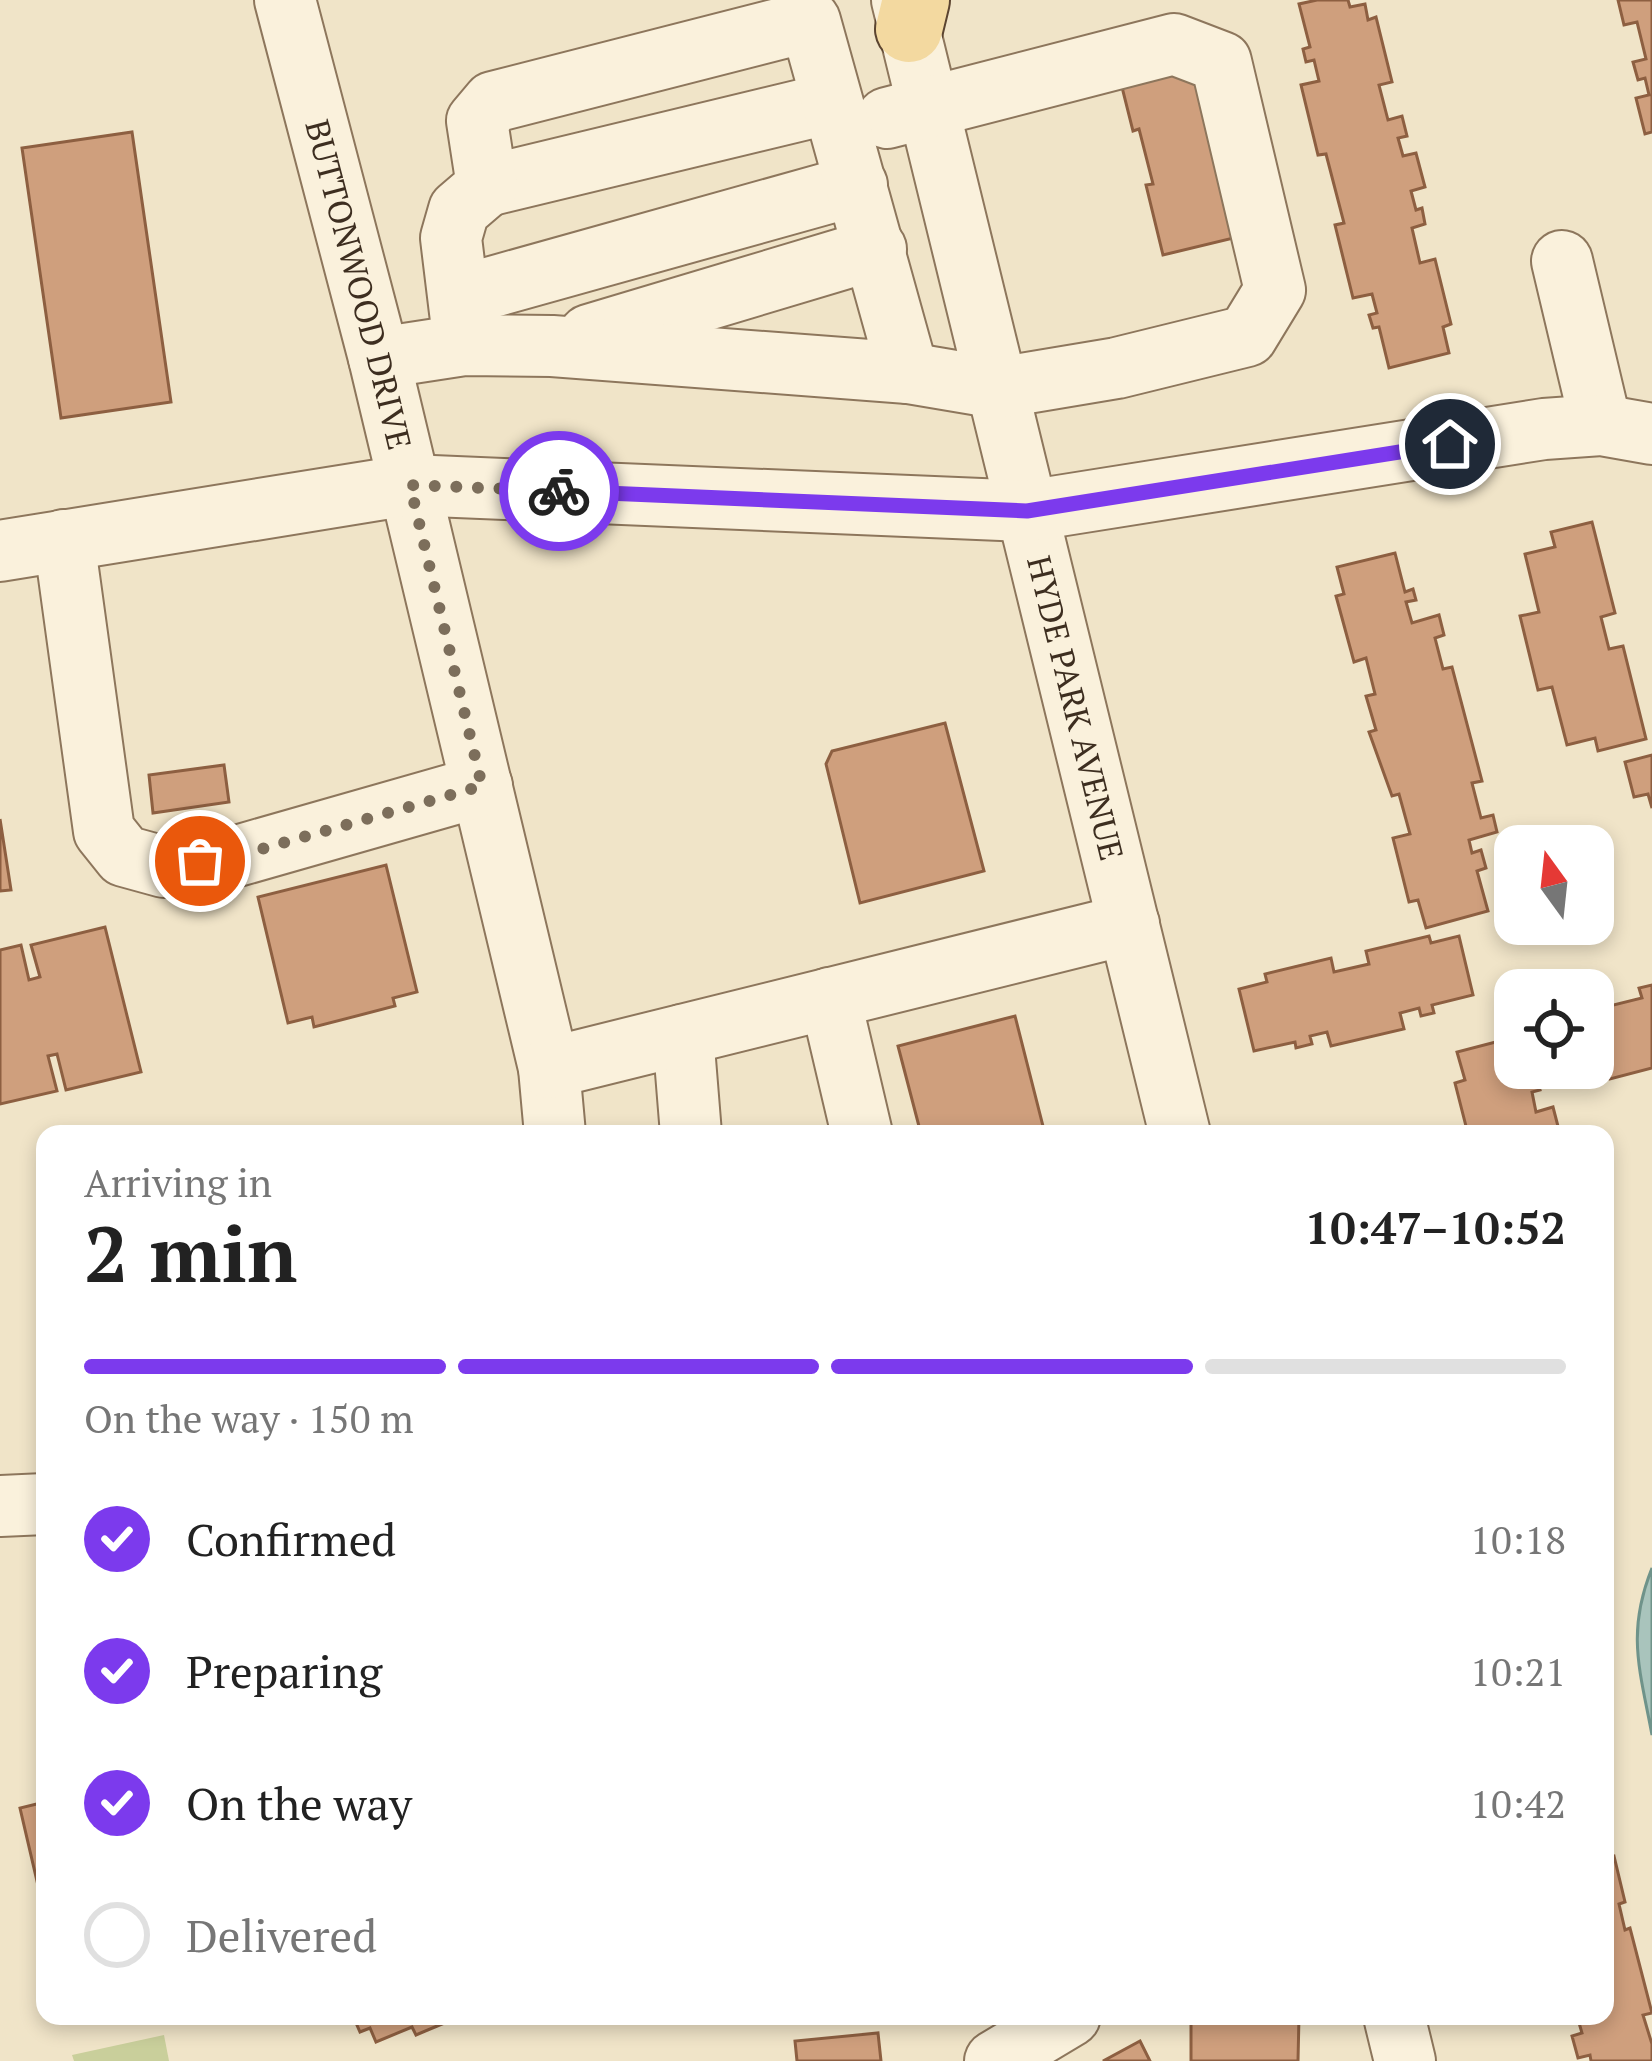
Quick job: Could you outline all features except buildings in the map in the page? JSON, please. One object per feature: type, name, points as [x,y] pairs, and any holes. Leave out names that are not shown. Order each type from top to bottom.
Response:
[{"type":"street","name":"BUTTONWOOD DRIVE","points":[[284,0],[410,485],[549,1068],[554,1125]]},
{"type":"street","name":"HYDE PARK AVENUE","points":[[909,10],[928,110],[1178,1125]]},
{"type":"street","points":[[487,186],[477,121],[493,102],[810,21],[836,115],[834,191]]},
{"type":"street","points":[[1174,44],[1221,62],[1275,290],[1247,336],[1117,368],[997,388],[908,373],[552,346],[462,321],[451,238],[459,211],[487,186],[836,115],[928,110],[1174,44]]},
{"type":"street","points":[[565,167],[591,183],[785,133],[802,137],[811,146],[815,169],[876,249],[908,373]]},
{"type":"street","points":[[379,358],[462,321],[834,191]]},
{"type":"street","points":[[552,346],[876,249]]},
{"type":"street","points":[[0,551],[410,485],[1027,511],[1544,429],[1626,429],[1562,261]]},
{"type":"street","points":[[64,540],[104,831],[124,856],[164,867],[237,856],[482,786]]},
{"type":"street","points":[[549,1068],[1129,924]]},
{"type":"street","points":[[830,998],[860,1125]]},
{"type":"street","points":[[683,1035],[690,1125]]},
{"type":"street","points":[[0,1506],[36,1504]]},
{"type":"street","points":[[995,2061],[1055,2025]]},
{"type":"street","points":[[1396,2025],[1405,2061]]},
{"type":"green space","points":[[164,2035],[169,2061],[74,2061],[72,2055]]},
{"type":"water","points":[[1652,1568],[1652,1735],[1637,1632]]},
{"type":"way so far","points":[[200,861],[237,856],[482,786],[410,485],[559,491]]},
{"type":"route","points":[[559,491],[1027,511],[1450,444]]}]
